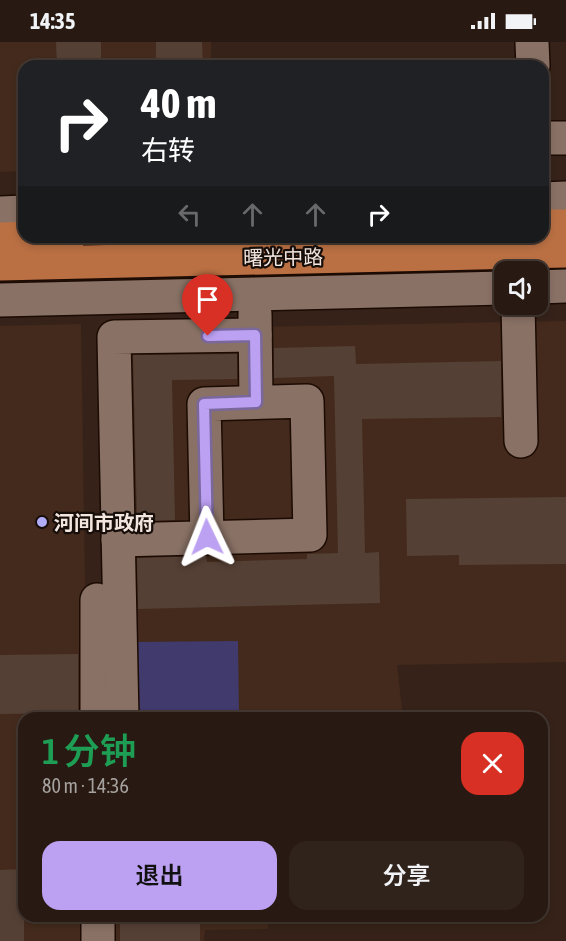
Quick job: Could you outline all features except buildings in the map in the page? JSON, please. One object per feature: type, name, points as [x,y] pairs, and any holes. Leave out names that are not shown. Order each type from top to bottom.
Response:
[{"type":"main road","points":[[549,226],[566,226]]},
{"type":"main road","points":[[0,239],[18,238]]},
{"type":"main road","name":"曙光中路","points":[[521,261],[566,251]]},
{"type":"main road","name":"曙光中路","points":[[0,264],[254,258],[494,262]]},
{"type":"street","points":[[532,42],[533,60]]},
{"type":"street","points":[[549,138],[566,138]]},
{"type":"street","points":[[549,199],[566,198]]},
{"type":"street","points":[[0,213],[18,212]]},
{"type":"street","points":[[254,258],[256,402]]},
{"type":"street","points":[[97,261],[97,712]]},
{"type":"street","points":[[548,287],[566,286]]},
{"type":"street","points":[[0,300],[494,288]]},
{"type":"street","points":[[518,315],[521,441]]},
{"type":"street","points":[[122,712],[114,337],[255,335]]},
{"type":"street","points":[[118,540],[310,535],[307,401],[204,404],[207,537]]},
{"type":"street","points":[[98,922],[98,941]]},
{"type":"shaded area","points":[[0,42],[211,42],[211,60],[18,60],[18,171],[0,172]]},
{"type":"shaded area","points":[[566,321],[566,662],[397,665],[402,712],[110,712],[105,330]]},
{"type":"shaded area","name":"河间市政府","points":[[81,324],[87,712],[18,712],[18,922],[90,922],[90,941],[0,941],[0,326]]},
{"type":"shaded area","points":[[238,641],[239,712],[134,712],[132,642]]},
{"type":"shaded area","points":[[113,922],[268,922],[268,929],[205,930],[204,941],[113,941]]},
{"type":"place","name":"河间市政府","points":[[42,522]]},
{"type":"route","points":[[207,537],[204,404],[256,402],[255,335],[208,336]]}]
